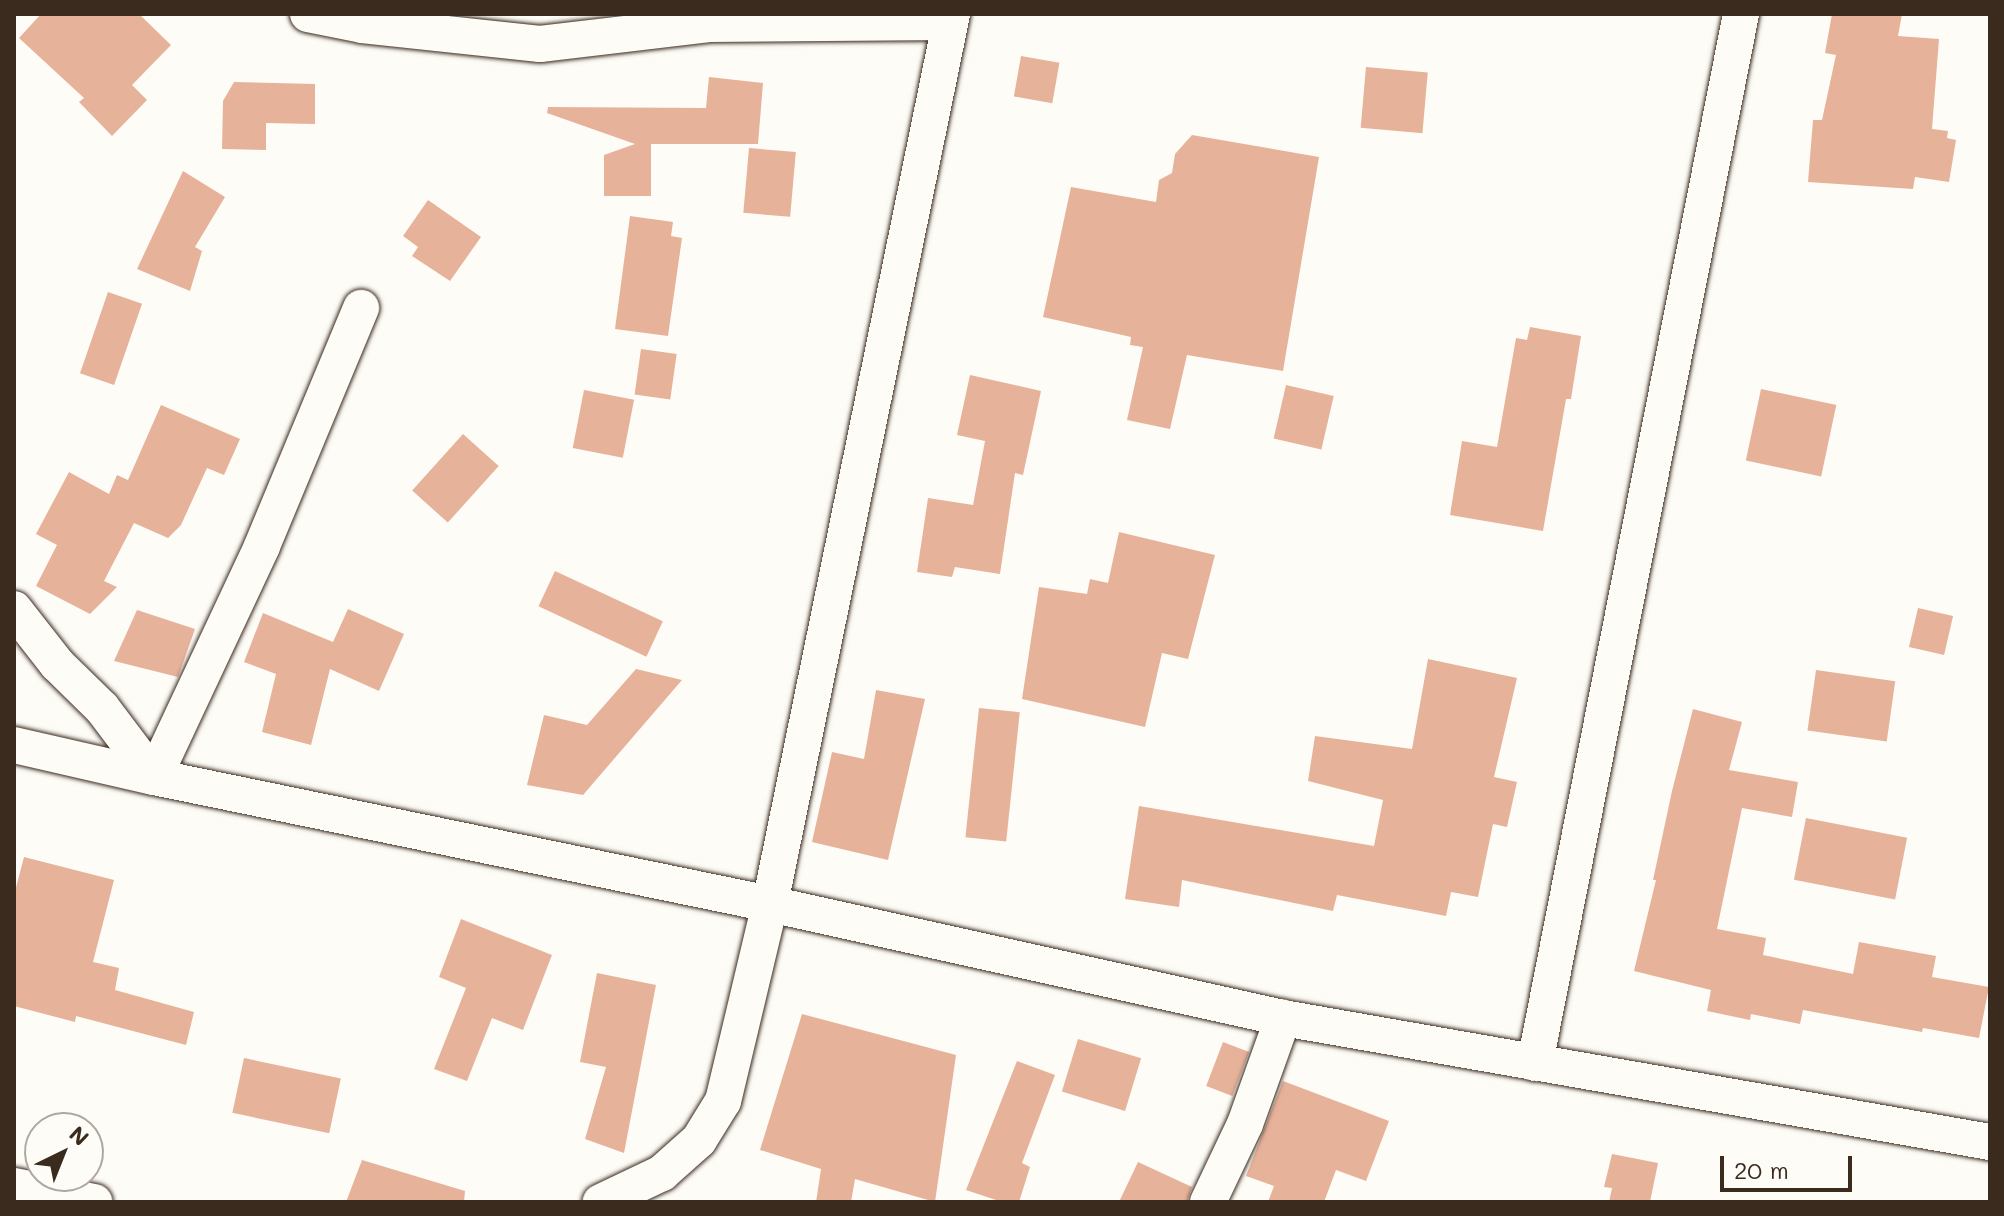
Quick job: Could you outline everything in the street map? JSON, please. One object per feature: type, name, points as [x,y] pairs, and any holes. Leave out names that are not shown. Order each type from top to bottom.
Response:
[{"type":"street","points":[[308,14],[362,25],[540,44],[709,24],[951,18],[770,904],[723,1101],[699,1140],[662,1173],[601,1202]]},
{"type":"street","points":[[1535,1063],[1741,14]]},
{"type":"street","points":[[154,777],[262,546],[361,308]]},
{"type":"street","points":[[14,609],[57,664],[102,708],[154,777]]},
{"type":"street","points":[[14,745],[154,777],[770,904],[1283,1018],[1990,1142]]},
{"type":"street","points":[[1208,1202],[1245,1124],[1283,1018]]},
{"type":"street","points":[[14,1186],[94,1202]]},
{"type":"building","points":[[41,14],[139,14],[171,45],[132,85],[147,100],[112,136],[79,102],[84,98],[19,38]]},
{"type":"building","points":[[1832,14],[1902,14],[1898,36],[1939,39],[1932,129],[1948,131],[1947,138],[1956,140],[1949,182],[1915,177],[1913,189],[1808,182],[1813,120],[1822,120],[1836,55],[1825,53]]},
{"type":"building","points":[[1021,56],[1059,63],[1052,103],[1014,96]]},
{"type":"building","points":[[1366,67],[1428,72],[1422,133],[1361,128]]},
{"type":"building","points":[[709,77],[763,83],[758,144],[651,144],[651,196],[604,196],[604,155],[635,144],[547,113],[548,107],[706,108]]},
{"type":"building","points":[[234,82],[315,84],[315,124],[266,123],[266,150],[222,149],[223,101]]},
{"type":"building","points":[[1192,135],[1319,157],[1283,371],[1187,355],[1170,429],[1127,420],[1143,347],[1130,345],[1131,337],[1043,317],[1071,187],[1156,202],[1159,180],[1172,173],[1175,154]]},
{"type":"building","points":[[749,148],[796,152],[790,217],[743,213]]},
{"type":"building","points":[[183,171],[225,197],[195,247],[202,251],[190,291],[137,269]]},
{"type":"building","points":[[428,200],[481,237],[450,281],[412,256],[418,247],[403,236]]},
{"type":"building","points":[[630,216],[673,222],[671,236],[682,238],[668,336],[615,329]]},
{"type":"building","points":[[108,292],[142,304],[114,385],[80,373]]},
{"type":"building","points":[[1530,327],[1581,336],[1571,399],[1566,399],[1543,531],[1450,515],[1462,441],[1497,447],[1516,338],[1527,340]]},
{"type":"building","points":[[641,349],[677,354],[670,400],[635,395]]},
{"type":"building","points":[[970,375],[1041,391],[1023,475],[1015,473],[1000,574],[955,567],[952,577],[917,572],[928,498],[973,505],[985,441],[957,435]]},
{"type":"building","points":[[1286,385],[1334,396],[1321,450],[1274,439]]},
{"type":"building","points":[[1761,389],[1836,405],[1821,476],[1746,460]]},
{"type":"building","points":[[584,390],[634,400],[623,458],[573,448]]},
{"type":"building","points":[[161,405],[240,439],[224,475],[207,468],[181,525],[168,538],[134,523],[104,581],[117,587],[90,614],[36,586],[57,545],[36,534],[69,472],[109,494],[117,475],[128,480]]},
{"type":"building","points":[[463,434],[499,466],[448,523],[412,490]]},
{"type":"building","points":[[1119,532],[1215,555],[1188,659],[1162,653],[1145,727],[1022,699],[1039,587],[1087,594],[1090,579],[1108,583]]},
{"type":"building","points":[[555,571],[663,621],[646,657],[539,606]]},
{"type":"building","points":[[1918,608],[1953,616],[1944,655],[1909,647]]},
{"type":"building","points":[[348,609],[404,634],[379,691],[330,669],[311,745],[262,732],[276,674],[244,662],[263,613],[333,642]]},
{"type":"building","points":[[137,610],[195,629],[178,677],[114,661]]},
{"type":"building","points":[[1428,659],[1517,678],[1494,777],[1517,782],[1507,827],[1493,824],[1478,897],[1451,892],[1446,916],[1337,895],[1333,911],[1182,880],[1179,907],[1125,899],[1139,806],[1374,846],[1383,800],[1308,781],[1315,736],[1412,749]]},
{"type":"building","points":[[636,669],[682,680],[583,795],[527,785],[544,715],[587,725]]},
{"type":"building","points":[[1816,670],[1895,681],[1887,742],[1808,730]]},
{"type":"building","points":[[876,690],[925,699],[888,860],[812,842],[832,752],[864,759]]},
{"type":"building","points":[[979,708],[1020,712],[1006,842],[965,837]]},
{"type":"building","points":[[1693,709],[1742,722],[1729,770],[1798,782],[1792,817],[1742,808],[1717,929],[1766,938],[1763,955],[1853,974],[1859,942],[1936,956],[1932,977],[1989,987],[1979,1038],[1923,1028],[1922,1032],[1803,1010],[1800,1024],[1751,1014],[1750,1020],[1707,1011],[1711,990],[1634,971],[1656,880],[1653,880],[1672,791]]},
{"type":"building","points":[[1806,818],[1907,838],[1895,899],[1794,880]]},
{"type":"building","points":[[24,857],[114,880],[93,962],[119,968],[115,990],[194,1012],[186,1045],[76,1016],[75,1022],[14,1006],[14,895]]},
{"type":"building","points":[[461,919],[552,955],[523,1030],[492,1018],[467,1081],[434,1069],[466,988],[439,977]]},
{"type":"building","points":[[597,973],[656,985],[624,1153],[585,1139],[606,1067],[580,1062]]},
{"type":"building","points":[[802,1014],[956,1055],[935,1202],[855,1179],[851,1202],[816,1202],[821,1169],[760,1150]]},
{"type":"building","points":[[1078,1039],[1141,1058],[1125,1111],[1062,1092]]},
{"type":"building","points":[[1223,1042],[1249,1052],[1232,1096],[1206,1086]]},
{"type":"building","points":[[244,1058],[341,1079],[329,1133],[232,1113]]},
{"type":"building","points":[[1017,1061],[1055,1075],[1022,1163],[1030,1167],[1019,1202],[1002,1202],[966,1190]]},
{"type":"building","points":[[1283,1081],[1389,1121],[1366,1181],[1336,1170],[1324,1202],[1268,1202],[1274,1186],[1246,1176]]},
{"type":"building","points":[[1612,1154],[1658,1163],[1650,1202],[1609,1202],[1612,1188],[1604,1187]]},
{"type":"building","points":[[362,1160],[465,1191],[464,1202],[346,1202]]},
{"type":"building","points":[[1138,1162],[1192,1187],[1187,1202],[1119,1202]]}]
